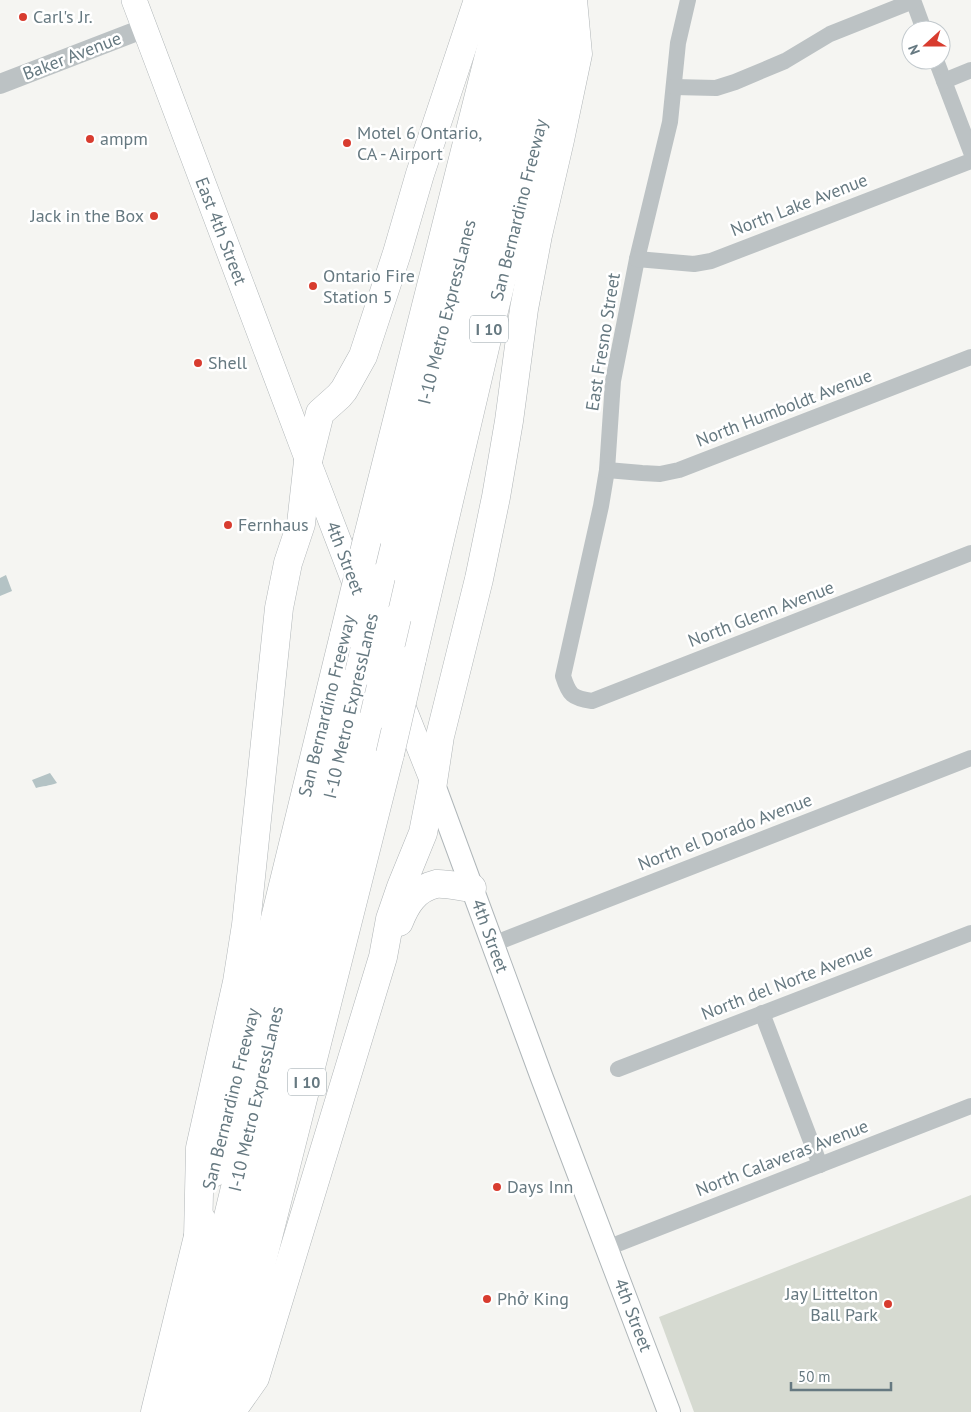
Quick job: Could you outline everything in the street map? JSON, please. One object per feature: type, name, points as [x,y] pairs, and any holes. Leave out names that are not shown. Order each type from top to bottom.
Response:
[{"type":"highway","points":[[198,1238],[200,1148],[237,982],[246,925],[279,608],[288,563],[301,524],[308,461],[320,413],[339,396],[350,381],[363,356],[397,253],[420,174],[478,0]]},
{"type":"highway","name":"San Bernardino Freeway","points":[[154,1412],[367,540],[503,0]]},
{"type":"highway","name":"I-10 Metro ExpressLanes","points":[[181,1412],[381,577],[525,0]]},
{"type":"highway","name":"I-10 Metro ExpressLanes","points":[[204,1412],[547,0]]},
{"type":"highway","points":[[231,1412],[255,1378],[383,957],[390,919],[423,833],[440,736],[479,579],[496,497],[509,421],[524,309],[538,234],[578,54],[572,0]]},
{"type":"highway","name":"San Bernardino Freeway","points":[[227,1412],[261,1265],[390,754],[487,339],[572,0]]},
{"type":"highway","points":[[383,957],[391,944],[404,910],[409,901],[418,892],[438,884],[472,888]]},
{"type":"main road","name":"East 4th Street","points":[[134,0],[308,461]]},
{"type":"main road","name":"4th Street","points":[[308,461],[433,782],[669,1412]]},
{"type":"street","name":"East Fresno Street","points":[[567,690],[562,676],[601,506],[607,470],[614,380],[637,259],[670,122],[678,43],[688,0]]},
{"type":"street","points":[[674,87],[716,88],[735,82],[785,61],[830,34],[913,0],[920,20]]},
{"type":"street","name":"Baker Avenue","points":[[0,84],[145,28]]},
{"type":"street","points":[[940,70],[971,152]]},
{"type":"street","points":[[944,81],[971,70]]},
{"type":"street","name":"North Lake Avenue","points":[[637,259],[694,264],[711,261],[971,161]]},
{"type":"street","name":"North Humboldt Avenue","points":[[607,470],[660,474],[680,470],[971,357]]},
{"type":"street","name":"North Glenn Avenue","points":[[567,690],[577,699],[592,701],[971,553]]},
{"type":"street","name":"North el Dorado Avenue","points":[[493,944],[971,758]]},
{"type":"street","name":"North del Norte Avenue","points":[[618,1069],[971,933]]},
{"type":"street","points":[[762,1013],[820,1164]]},
{"type":"street","name":"North Calaveras Avenue","points":[[607,1248],[971,1106]]},
{"type":"shaded area","points":[[6,575],[12,591],[0,596],[0,578]]},
{"type":"shaded area","points":[[50,773],[57,783],[36,788],[32,780]]},
{"type":"shaded area","points":[[971,1195],[971,1412],[694,1412],[659,1317]]},
{"type":"place","name":"Carl's Jr.","points":[[23,17]]},
{"type":"place","name":"ampm","points":[[90,139]]},
{"type":"place","name":"Motel 6 Ontario, CA - Airport","points":[[347,143]]},
{"type":"place","name":"Jack in the Box","points":[[154,216]]},
{"type":"place","name":"Ontario Fire Station 5","points":[[313,286]]},
{"type":"place","name":"Shell","points":[[198,363]]},
{"type":"place","name":"Fernhaus","points":[[228,525]]},
{"type":"place","name":"Days Inn","points":[[497,1187]]},
{"type":"place","name":"Phở King","points":[[487,1299]]},
{"type":"place","name":"Jay Littelton Ball Park","points":[[888,1304]]}]
